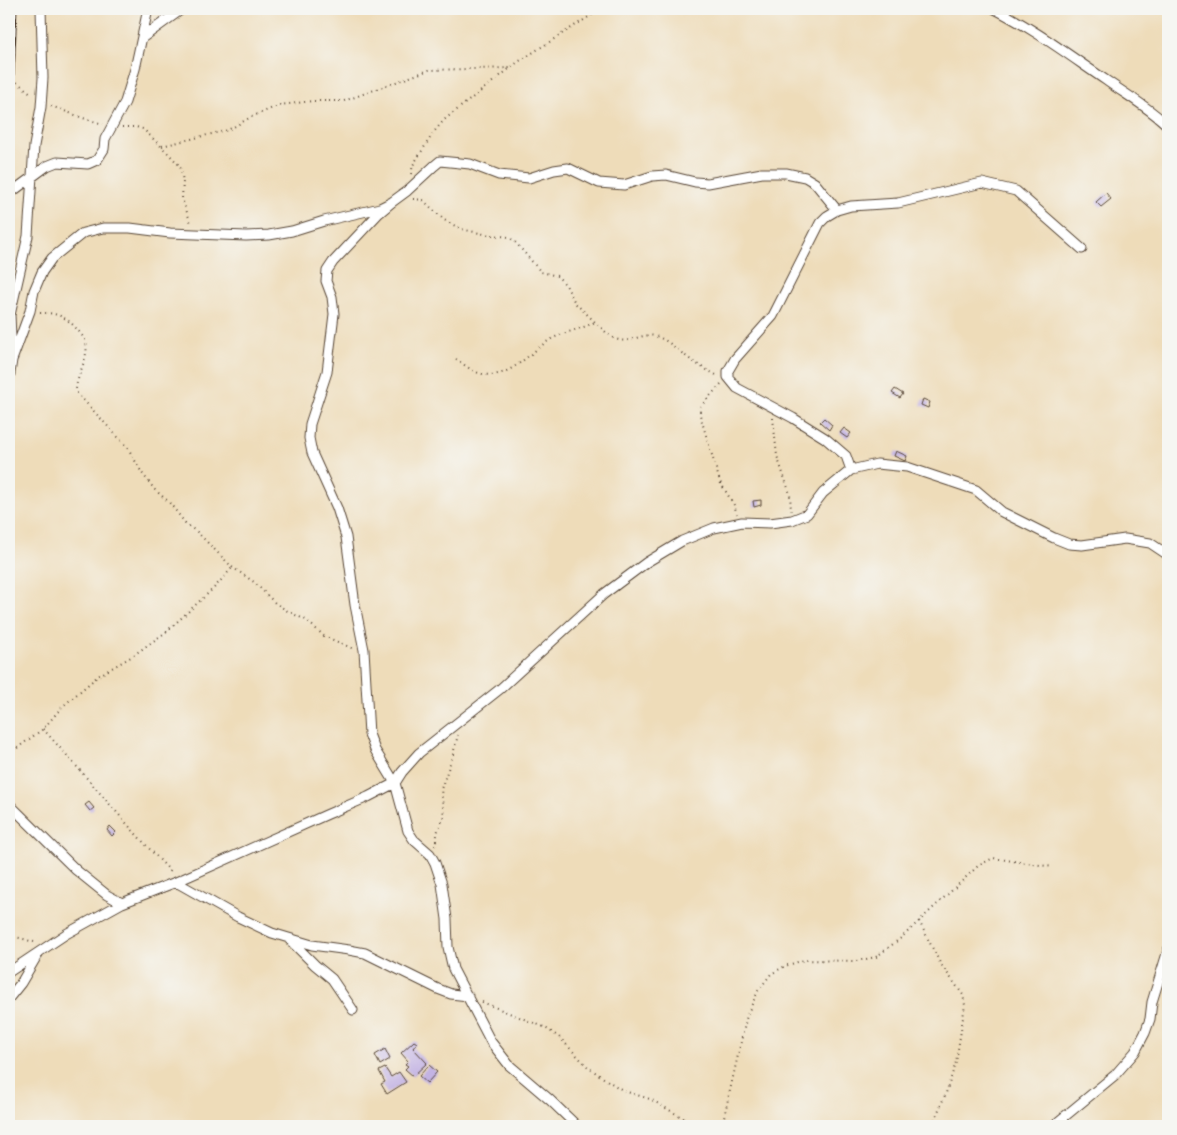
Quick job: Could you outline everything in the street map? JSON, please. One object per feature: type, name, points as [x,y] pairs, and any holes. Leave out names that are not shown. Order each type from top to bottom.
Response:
[{"type":"street","points":[[9,380],[12,360],[10,315],[28,236],[34,146],[42,102],[41,9]]},
{"type":"street","points":[[9,194],[47,166],[57,162],[88,164],[101,155],[105,140],[125,102],[148,9]]},
{"type":"street","points":[[142,38],[182,9]]},
{"type":"street","points":[[994,9],[1053,43],[1130,96],[1168,126]]},
{"type":"street","points":[[577,1126],[509,1065],[492,1042],[453,969],[448,947],[447,919],[442,884],[435,863],[430,854],[414,840],[408,831],[395,783],[375,750],[369,734],[364,654],[346,537],[336,508],[312,453],[308,438],[310,424],[327,372],[332,340],[334,314],[332,297],[326,281],[327,271],[379,213],[440,161],[470,164],[499,175],[529,178],[554,170],[568,168],[599,183],[624,185],[652,176],[666,174],[695,182],[708,183],[762,173],[786,173],[805,177],[815,183],[837,210]]},
{"type":"street","points":[[851,470],[846,456],[825,438],[733,385],[728,377],[728,371],[735,359],[773,316],[820,223],[827,216],[837,210],[851,206],[898,203],[982,183],[1016,192],[1082,250]]},
{"type":"street","points":[[12,360],[42,272],[52,258],[66,245],[84,233],[103,228],[112,228],[198,234],[269,235],[292,231],[324,221],[380,208],[396,200]]},
{"type":"street","points":[[9,972],[54,942],[122,903],[178,882],[368,797],[395,783],[419,753],[462,721],[500,689],[604,594],[647,562],[682,541],[714,528],[742,522],[770,523],[792,520],[807,514],[823,493],[851,470],[877,464],[906,467],[976,490],[1002,512],[1069,544],[1082,545],[1125,538],[1150,543],[1168,555]]},
{"type":"street","points":[[9,804],[76,870],[107,895],[122,903]]},
{"type":"street","points":[[178,882],[238,917],[272,934],[312,945],[365,953],[438,989],[451,994],[468,996]]},
{"type":"street","points":[[287,937],[305,956],[332,979],[353,1010]]},
{"type":"street","points":[[1052,1126],[1115,1075],[1135,1052],[1150,1019],[1152,1002],[1168,950]]},
{"type":"street","points":[[9,998],[21,983],[39,952]]},
{"type":"path","points":[[411,174],[412,165],[444,120],[510,68],[601,9]]},
{"type":"path","points":[[162,146],[228,130],[251,117],[280,105],[313,101],[344,101],[430,70],[510,68]]},
{"type":"path","points":[[9,76],[42,102],[83,118],[112,126],[143,129],[180,166],[183,180],[182,200],[198,234]]},
{"type":"path","points":[[396,200],[423,200],[444,220],[461,229],[509,237],[541,272],[557,276],[566,285],[575,303],[610,336],[621,341],[629,341],[647,335],[654,336],[664,340],[690,360],[724,380],[700,407],[700,415],[720,482],[742,522]]},
{"type":"path","points":[[30,311],[57,313],[79,331],[86,343],[76,392],[128,448],[154,490],[168,500],[186,524],[197,532],[232,567],[254,582],[275,602],[289,612],[306,620],[324,636],[364,654]]},
{"type":"path","points":[[456,359],[476,372],[491,375],[499,374],[514,368],[550,340],[595,322]]},
{"type":"path","points":[[767,405],[773,415],[777,456],[790,494],[792,520]]},
{"type":"path","points":[[9,754],[42,729],[62,707],[98,676],[166,632],[214,588],[232,567]]},
{"type":"path","points":[[435,863],[435,842],[444,817],[441,789],[462,721]]},
{"type":"path","points":[[42,729],[178,882]]},
{"type":"path","points":[[722,1126],[748,1015],[758,991],[771,974],[784,966],[804,960],[856,960],[876,957],[901,938],[986,860],[1000,858],[1052,867]]},
{"type":"path","points":[[919,921],[940,963],[963,995],[965,1005],[956,1062],[946,1093],[932,1126]]},
{"type":"path","points":[[9,935],[34,942],[54,942]]},
{"type":"path","points":[[468,996],[544,1027],[559,1037],[590,1068],[608,1081],[624,1091],[650,1099],[697,1126]]},
{"type":"building","points":[[1106,193],[1111,199],[1101,207],[1096,202]]},
{"type":"building","points":[[895,389],[903,394],[900,398],[892,393]]},
{"type":"building","points":[[923,399],[930,402],[928,408],[921,405]]},
{"type":"building","points":[[824,418],[832,425],[829,430],[820,422]]},
{"type":"building","points":[[844,428],[851,433],[847,438],[840,433]]},
{"type":"building","points":[[896,451],[907,456],[905,461],[894,456]]},
{"type":"building","points":[[761,500],[761,505],[754,507],[753,501]]},
{"type":"building","points":[[89,802],[94,808],[90,811],[85,805]]},
{"type":"building","points":[[110,826],[116,832],[112,836],[107,830]]},
{"type":"building","points":[[414,1041],[417,1043],[413,1048],[427,1063],[413,1076],[405,1069],[408,1066],[405,1064],[408,1061],[401,1053]]},
{"type":"building","points":[[385,1049],[390,1059],[380,1065],[375,1055]]},
{"type":"building","points":[[429,1065],[437,1072],[427,1083],[419,1076]]},
{"type":"building","points":[[385,1068],[391,1077],[399,1072],[406,1082],[387,1094],[381,1084],[385,1082],[379,1071]]},
{"type":"railway","points":[[9,143],[15,9]]}]
